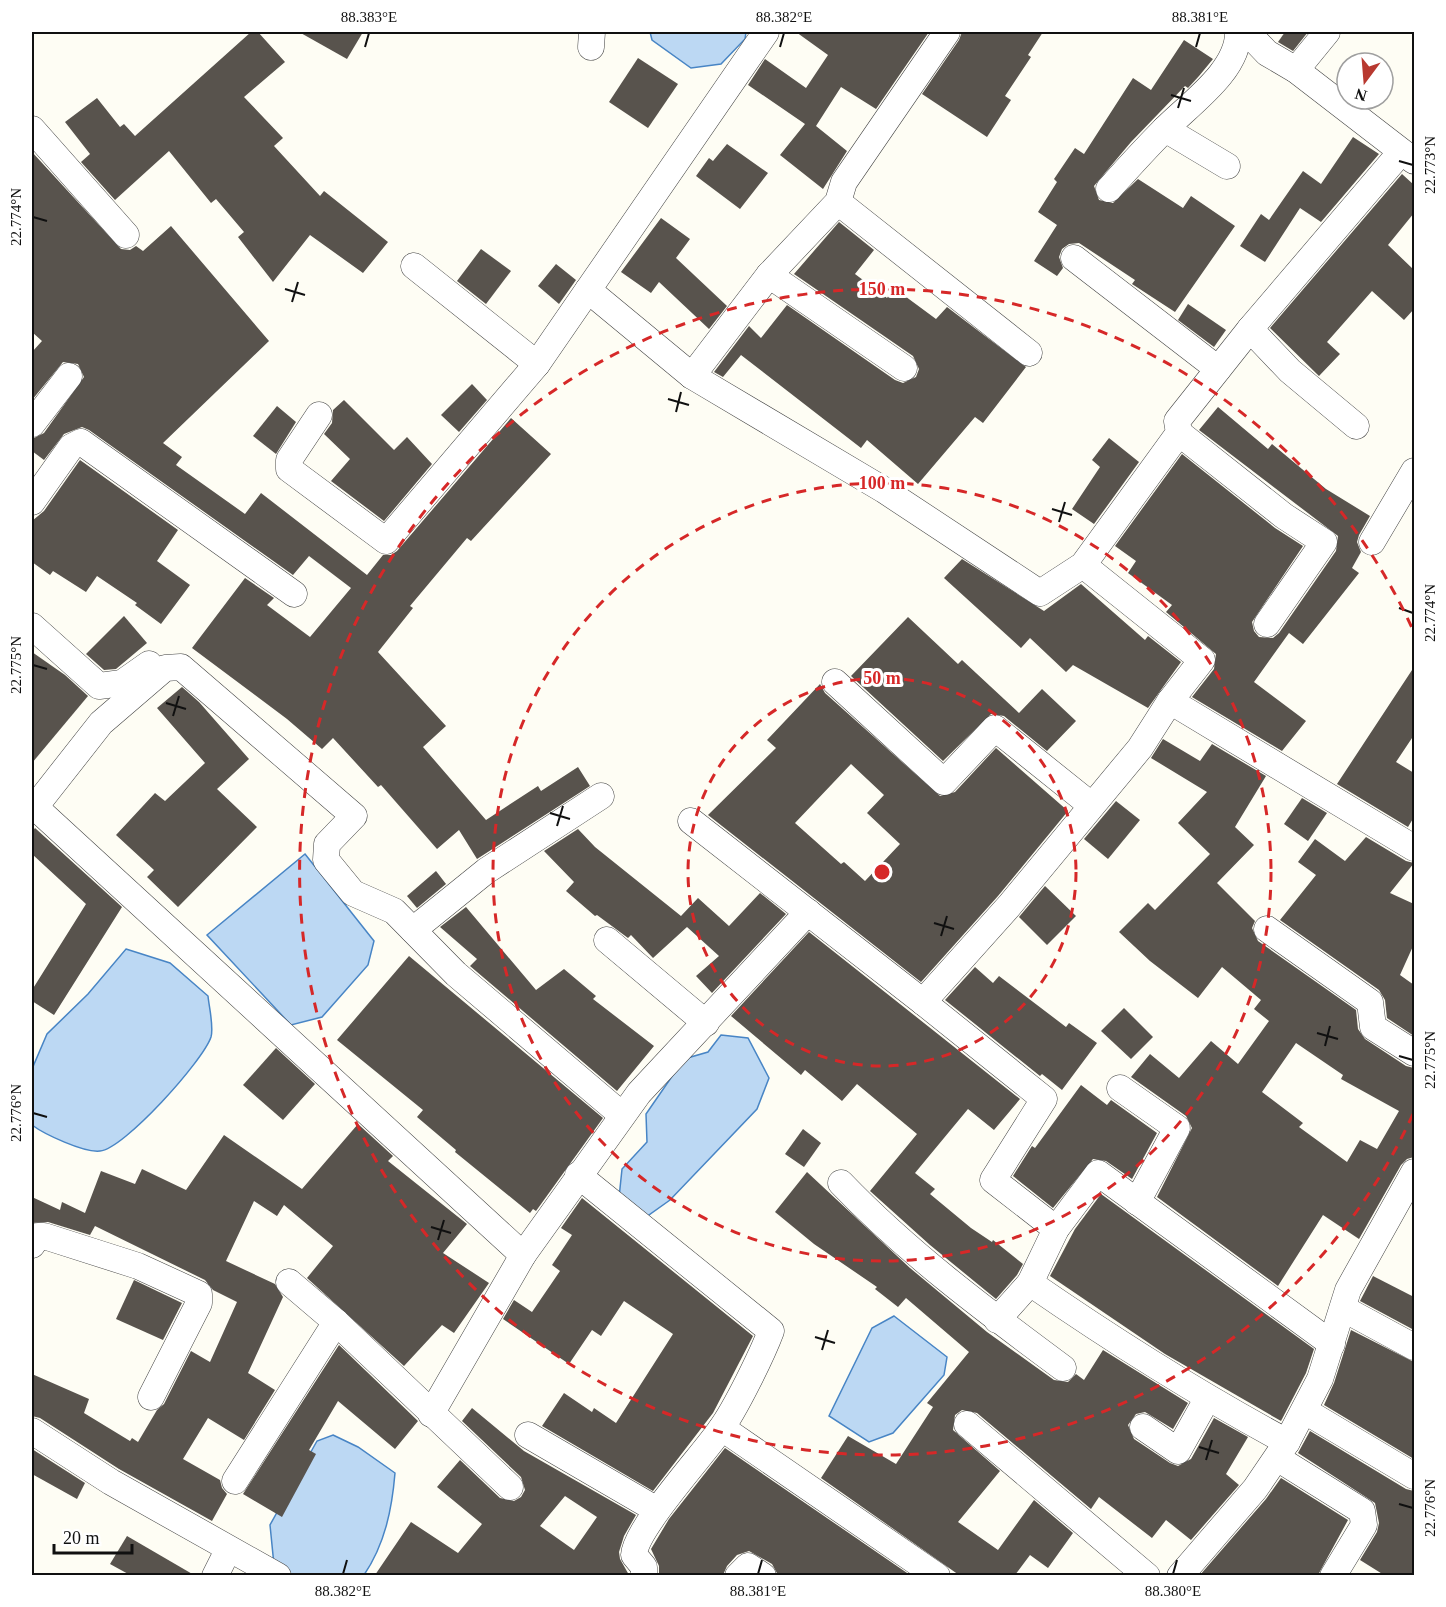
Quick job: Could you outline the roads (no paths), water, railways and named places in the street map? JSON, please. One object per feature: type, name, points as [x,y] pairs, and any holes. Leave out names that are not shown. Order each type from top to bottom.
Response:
[{"type":"street","points":[[320,415],[289,460],[289,469],[386,541],[537,364],[766,32]]},
{"type":"street","points":[[692,376],[769,275],[838,202],[844,183],[947,32]]},
{"type":"street","points":[[1109,189],[1165,129],[1207,92],[1239,45],[1238,32]]},
{"type":"street","points":[[1247,32],[1267,53],[1296,70],[1408,157],[1250,329],[1177,421],[1179,433],[1284,516],[1324,542],[1267,624]]},
{"type":"street","points":[[1296,70],[1327,32]]},
{"type":"street","points":[[32,129],[126,235]]},
{"type":"street","points":[[1165,129],[1227,166]]},
{"type":"street","points":[[838,202],[1029,353]]},
{"type":"street","points":[[1074,258],[1218,369]]},
{"type":"street","points":[[414,266],[537,364]]},
{"type":"street","points":[[769,275],[904,368]]},
{"type":"street","points":[[588,290],[692,376],[894,496],[1041,593],[1083,565],[1179,433]]},
{"type":"street","points":[[1250,329],[1290,371],[1356,426]]},
{"type":"street","points":[[32,424],[69,376]]},
{"type":"street","points":[[32,502],[71,447],[81,442],[294,594]]},
{"type":"street","points":[[1372,542],[1414,471]]},
{"type":"street","points":[[923,1002],[1008,906],[1090,805],[1140,748],[1170,701],[1202,660],[1083,565]]},
{"type":"street","points":[[32,626],[99,686],[122,683],[162,655],[181,667],[354,816],[327,844],[326,860],[353,893],[394,911],[456,974],[622,1115]]},
{"type":"street","points":[[181,667],[165,668],[101,723],[33,808],[523,1255]]},
{"type":"street","points":[[835,682],[944,782],[994,728],[1090,805]]},
{"type":"street","points":[[1170,701],[1414,848]]},
{"type":"street","points":[[413,930],[486,871],[601,796]]},
{"type":"street","points":[[691,821],[1044,1099],[993,1180],[1056,1229]]},
{"type":"street","points":[[431,1414],[523,1255],[622,1115],[639,1093],[808,912]]},
{"type":"street","points":[[1267,929],[1370,1002],[1373,1027],[1414,1053]]},
{"type":"street","points":[[607,940],[706,1023]]},
{"type":"street","points":[[1120,1088],[1177,1128],[1137,1202]]},
{"type":"street","points":[[1180,1575],[1255,1489],[1305,1412],[1320,1379],[1344,1309],[1348,1290],[1414,1172]]},
{"type":"street","points":[[997,1320],[1030,1283],[1056,1229],[1098,1173],[1332,1344]]},
{"type":"street","points":[[579,1175],[771,1331],[722,1428],[657,1510],[634,1551],[634,1555],[644,1567],[644,1575]]},
{"type":"street","points":[[841,1183],[869,1212],[997,1320],[1063,1368]]},
{"type":"street","points":[[32,1245],[38,1236],[44,1236],[138,1266],[199,1294],[199,1303],[151,1396]]},
{"type":"street","points":[[289,1282],[336,1322],[510,1487]]},
{"type":"street","points":[[1030,1283],[1116,1343],[1207,1399],[1282,1450],[1362,1511],[1364,1525],[1333,1575]]},
{"type":"street","points":[[1344,1309],[1414,1347]]},
{"type":"street","points":[[235,1481],[336,1322]]},
{"type":"street","points":[[1143,1427],[1178,1451],[1207,1399]]},
{"type":"street","points":[[1305,1412],[1414,1476]]},
{"type":"street","points":[[966,1424],[1147,1575]]},
{"type":"street","points":[[722,1428],[937,1575]]},
{"type":"street","points":[[32,1431],[111,1482],[228,1550],[278,1575]]},
{"type":"street","points":[[528,1435],[657,1510]]},
{"type":"street","points":[[215,1575],[228,1550]]},
{"type":"street","points":[[738,1575],[748,1566],[763,1575]]},
{"type":"water","points":[[650,32],[746,32],[745,39],[721,64],[691,68],[652,40]]},
{"type":"water","points":[[305,854],[374,941],[368,965],[322,1017],[291,1025],[207,935]]},
{"type":"water","points":[[126,949],[170,963],[208,996],[212,1033],[194,1065],[144,1120],[111,1147],[93,1151],[64,1142],[32,1125],[32,1069],[47,1034],[88,994]]},
{"type":"water","points":[[721,1035],[748,1038],[769,1078],[757,1109],[670,1200],[646,1217],[619,1198],[622,1169],[647,1142],[646,1114],[684,1059],[708,1052]]},
{"type":"water","points":[[894,1316],[947,1357],[944,1375],[893,1433],[869,1442],[829,1416],[872,1328]]},
{"type":"water","points":[[333,1435],[358,1447],[395,1473],[392,1500],[382,1539],[364,1575],[288,1575],[274,1565],[270,1525],[317,1441]]}]
